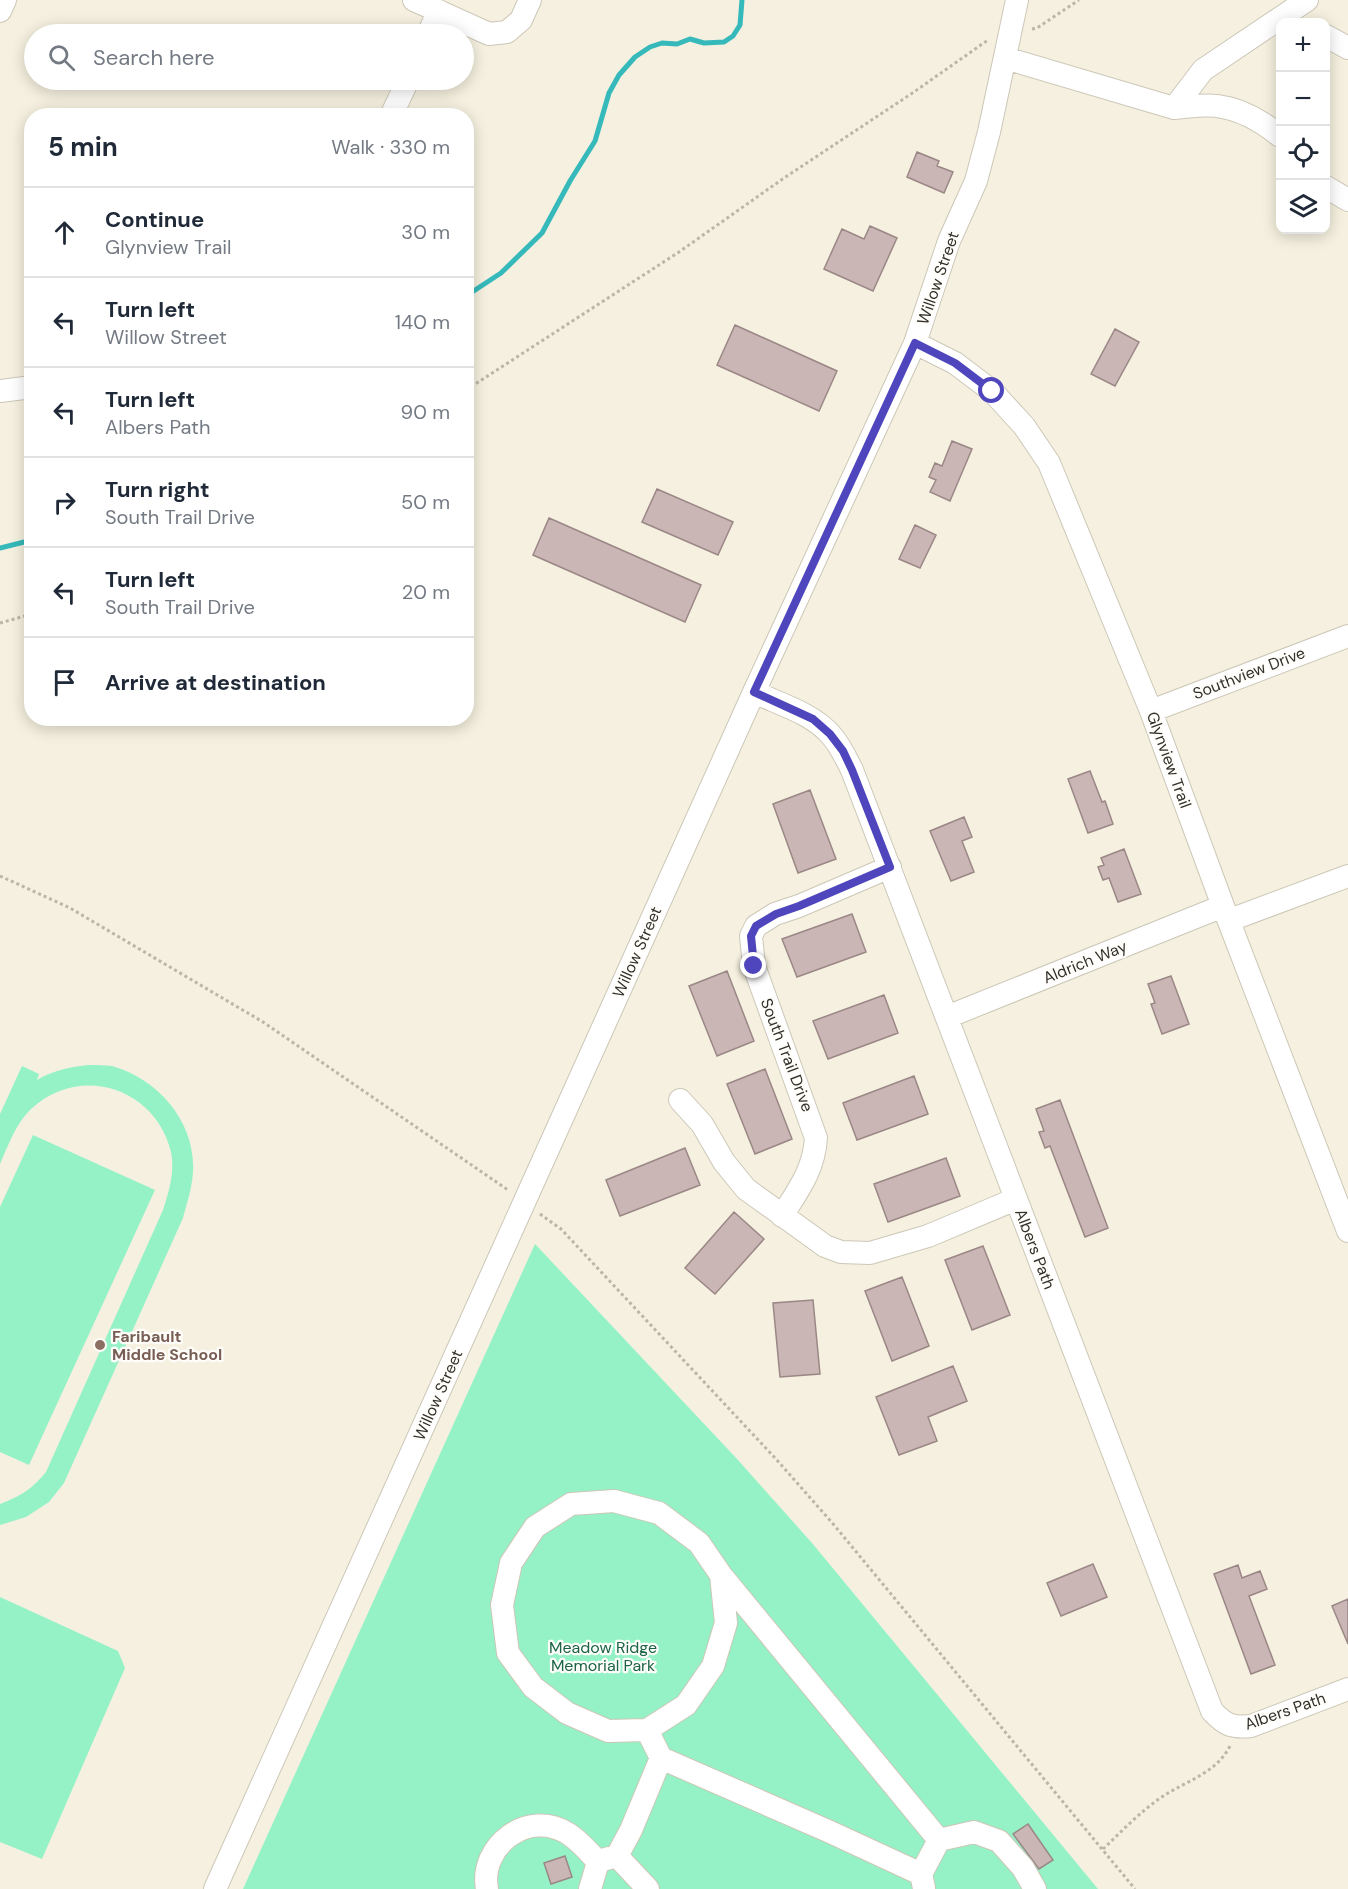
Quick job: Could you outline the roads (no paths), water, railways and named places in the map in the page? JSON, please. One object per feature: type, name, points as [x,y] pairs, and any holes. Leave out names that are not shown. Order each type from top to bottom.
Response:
[{"type":"street","points":[[0,10],[5,0]]},
{"type":"street","points":[[414,0],[467,24]]},
{"type":"street","points":[[474,27],[489,34],[507,32],[521,20],[530,0]]},
{"type":"street","name":"Willow Street","points":[[215,1889],[754,692],[915,343],[949,241],[976,181],[1017,0]]},
{"type":"street","points":[[1292,18],[1307,0]]},
{"type":"street","points":[[433,24],[439,11]]},
{"type":"street","points":[[1174,108],[1203,70],[1276,28]]},
{"type":"street","points":[[1330,38],[1348,48]]},
{"type":"street","points":[[1005,58],[1174,108],[1217,105],[1261,122],[1276,132]]},
{"type":"street","points":[[395,108],[403,90]]},
{"type":"street","points":[[1330,189],[1348,200]]},
{"type":"street","name":"Glynview Trail","points":[[915,343],[955,363],[992,391],[1024,426],[1049,463],[1151,711],[1348,1231]]},
{"type":"street","points":[[0,391],[24,388]]},
{"type":"street","name":"Southview Drive","points":[[1151,711],[1348,636]]},
{"type":"street","name":"Albers Path","points":[[754,692],[813,719],[830,734],[843,751],[852,770],[1212,1711],[1223,1723],[1238,1728],[1251,1726],[1348,1689]]},
{"type":"street","name":"South Trail Drive","points":[[782,1216],[811,1166],[815,1154],[816,1138],[810,1116],[754,966],[751,936],[756,926],[776,914],[890,867]]},
{"type":"street","name":"Aldrich Way","points":[[947,1017],[1227,913],[1348,876]]},
{"type":"street","points":[[680,1100],[702,1124],[724,1162],[746,1188],[825,1246],[841,1252],[870,1253],[928,1236],[1016,1199]]},
{"type":"street","points":[[721,1575],[726,1623],[714,1666],[686,1705],[647,1730],[608,1731],[567,1713],[533,1688],[508,1653],[502,1605],[511,1563],[535,1527],[571,1504],[614,1501],[659,1514],[699,1543],[721,1575],[939,1840]]},
{"type":"street","points":[[647,1730],[661,1758],[828,1831],[923,1882],[939,1840]]},
{"type":"street","points":[[590,1889],[608,1859],[631,1830],[661,1758]]},
{"type":"street","points":[[487,1889],[485,1877],[492,1855],[505,1838],[524,1827],[545,1825],[567,1832],[648,1889]]},
{"type":"street","points":[[939,1840],[974,1832],[999,1841],[1023,1868],[1035,1889]]},
{"type":"waterway","points":[[474,291],[501,273],[542,233],[595,141],[609,93],[619,75],[635,57],[650,47],[662,43],[677,44],[690,39],[704,43],[724,42],[733,36],[740,25],[742,0]]},
{"type":"waterway","points":[[0,548],[24,542]]},
{"type":"place","name":"Faribault Middle School","points":[[100,1345]]},
{"type":"park label","name":"Meadow Ridge Memorial Park","points":[[603,1656]]}]
